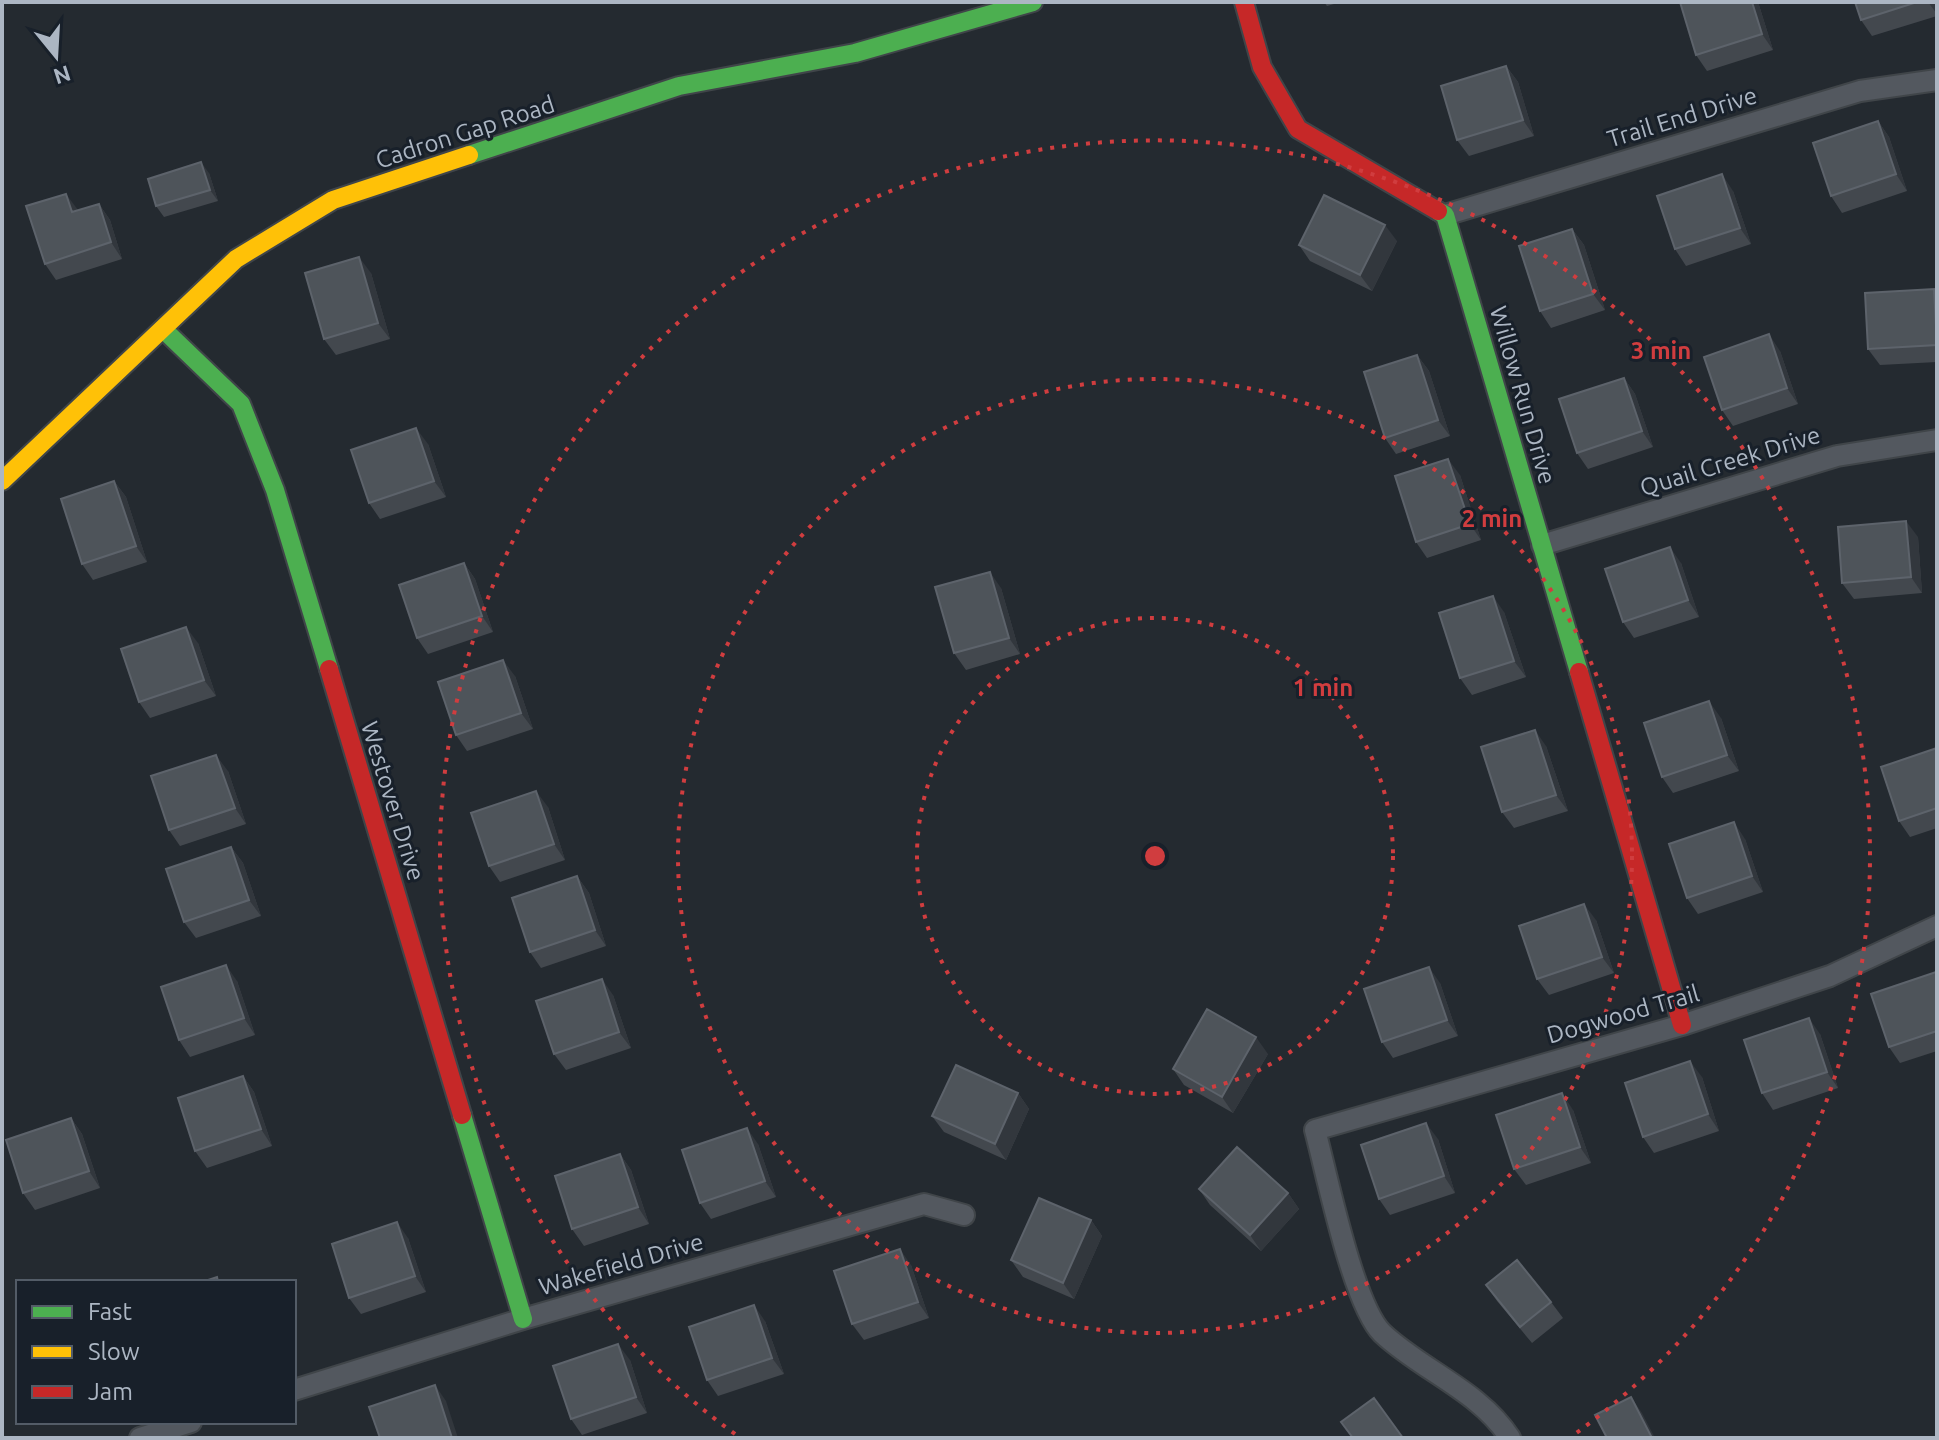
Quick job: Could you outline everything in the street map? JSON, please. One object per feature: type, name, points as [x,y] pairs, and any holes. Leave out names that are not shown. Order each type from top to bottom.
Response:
[{"type":"street","name":"Cadron Gap Road","points":[[2,481],[236,259],[333,200],[679,86],[855,53],[1033,2]]},
{"type":"street","points":[[1244,2],[1262,67],[1298,129],[1445,215]]},
{"type":"street","name":"Trail End Drive","points":[[1445,215],[1860,91],[1937,80]]},
{"type":"street","name":"Willow Run Drive","points":[[1445,215],[1682,1025]]},
{"type":"street","name":"Westover Drive","points":[[163,329],[241,404],[275,490],[523,1319]]},
{"type":"street","name":"Quail Creek Drive","points":[[1542,545],[1837,456],[1937,440]]},
{"type":"street","name":"Dogwood Trail","points":[[1510,1438],[1501,1425],[1453,1384],[1380,1331],[1358,1291],[1315,1130],[1682,1025],[1830,976],[1937,926]]},
{"type":"street","name":"Wakefield Drive","points":[[296,1389],[523,1319],[924,1204],[964,1215]]},
{"type":"street","points":[[140,1438],[185,1424]]},
{"type":"building","points":[[1680,2],[1752,2],[1762,34],[1696,55]]},
{"type":"building","points":[[1855,2],[1917,2],[1861,20]]},
{"type":"building","points":[[1506,66],[1523,120],[1457,140],[1441,86]]},
{"type":"building","points":[[1878,121],[1896,174],[1831,196],[1813,143]]},
{"type":"building","points":[[201,162],[210,190],[156,206],[148,179]]},
{"type":"building","points":[[1722,174],[1740,228],[1675,249],[1657,196]]},
{"type":"building","points":[[66,194],[72,212],[99,204],[111,242],[45,264],[26,206]]},
{"type":"building","points":[[1324,195],[1385,225],[1360,275],[1299,245]]},
{"type":"building","points":[[1572,229],[1593,294],[1540,311],[1519,246]]},
{"type":"building","points":[[359,257],[378,323],[324,339],[305,273]]},
{"type":"building","points":[[1934,289],[1937,345],[1868,349],[1865,293]]},
{"type":"building","points":[[1769,334],[1787,388],[1722,410],[1704,357]]},
{"type":"building","points":[[1417,355],[1438,420],[1385,438],[1364,372]]},
{"type":"building","points":[[1624,378],[1642,431],[1577,453],[1559,399]]},
{"type":"building","points":[[416,428],[434,481],[369,503],[351,450]]},
{"type":"building","points":[[1448,459],[1470,524],[1416,542],[1395,476]]},
{"type":"building","points":[[114,481],[136,546],[82,564],[61,499]]},
{"type":"building","points":[[1906,521],[1911,577],[1842,583],[1838,527]]},
{"type":"building","points":[[1670,547],[1688,600],[1623,622],[1605,569]]},
{"type":"building","points":[[464,563],[482,616],[417,638],[399,585]]},
{"type":"building","points":[[990,572],[1009,638],[954,653],[935,587]]},
{"type":"building","points":[[1493,596],[1514,661],[1460,678],[1439,613]]},
{"type":"building","points":[[186,627],[204,680],[139,702],[121,649]]},
{"type":"building","points":[[503,660],[521,713],[456,735],[438,682]]},
{"type":"building","points":[[1709,701],[1727,755],[1662,777],[1644,723]]},
{"type":"building","points":[[1535,730],[1556,795],[1502,812],[1481,747]]},
{"type":"building","points":[[1937,748],[1937,808],[1899,821],[1881,767]]},
{"type":"building","points":[[216,755],[235,808],[169,830],[151,776]]},
{"type":"building","points":[[536,791],[554,844],[489,866],[471,813]]},
{"type":"building","points":[[1734,822],[1752,876],[1687,898],[1669,844]]},
{"type":"building","points":[[231,847],[249,900],[184,922],[166,869]]},
{"type":"building","points":[[577,876],[595,930],[530,952],[512,898]]},
{"type":"building","points":[[1584,904],[1602,957],[1537,979],[1519,926]]},
{"type":"building","points":[[226,965],[244,1018],[179,1040],[161,987]]},
{"type":"building","points":[[1429,967],[1447,1020],[1382,1042],[1364,989]]},
{"type":"building","points":[[1936,972],[1937,1031],[1889,1047],[1871,994]]},
{"type":"building","points":[[602,979],[619,1032],[554,1054],[536,1001]]},
{"type":"building","points":[[1207,1009],[1256,1037],[1222,1097],[1173,1069]]},
{"type":"building","points":[[1809,1018],[1827,1072],[1762,1093],[1744,1040]]},
{"type":"building","points":[[1690,1061],[1708,1114],[1643,1137],[1625,1083]]},
{"type":"building","points":[[956,1065],[1018,1093],[995,1144],[932,1116]]},
{"type":"building","points":[[243,1076],[261,1129],[195,1151],[178,1098]]},
{"type":"building","points":[[1562,1093],[1580,1147],[1514,1169],[1496,1115]]},
{"type":"building","points":[[71,1118],[89,1171],[23,1193],[6,1140]]},
{"type":"building","points":[[1426,1123],[1444,1176],[1379,1199],[1361,1145]]},
{"type":"building","points":[[747,1128],[765,1181],[700,1203],[682,1150]]},
{"type":"building","points":[[1237,1147],[1288,1193],[1250,1235],[1199,1189]]},
{"type":"building","points":[[620,1154],[638,1207],[572,1229],[555,1176]]},
{"type":"building","points":[[1039,1198],[1091,1220],[1063,1283],[1011,1260]]},
{"type":"building","points":[[397,1222],[415,1276],[349,1298],[332,1244]]},
{"type":"building","points":[[900,1249],[918,1302],[852,1324],[834,1271]]},
{"type":"building","points":[[1517,1260],[1551,1302],[1520,1327],[1486,1285]]},
{"type":"building","points":[[754,1305],[772,1358],[707,1380],[689,1327]]},
{"type":"building","points":[[618,1344],[636,1397],[571,1419],[553,1366]]},
{"type":"building","points":[[435,1385],[452,1438],[380,1438],[369,1407]]},
{"type":"building","points":[[1631,1397],[1652,1438],[1607,1438],[1595,1415]]},
{"type":"building","points":[[1374,1398],[1403,1438],[1353,1438],[1341,1422]]},
{"type":"traffic: fast","points":[[469,155],[679,86],[855,53],[1033,2]]},
{"type":"traffic: fast","points":[[1438,211],[1445,215],[1579,672]]},
{"type":"traffic: fast","points":[[163,329],[241,404],[275,490],[329,669]]},
{"type":"traffic: fast","points":[[462,1115],[523,1319]]},
{"type":"traffic: slow","points":[[2,481],[236,259],[333,200],[469,155]]},
{"type":"traffic: jam","points":[[1244,2],[1262,67],[1298,129],[1438,211]]},
{"type":"traffic: jam","points":[[329,669],[462,1115]]},
{"type":"traffic: jam","points":[[1579,672],[1682,1025]]}]
